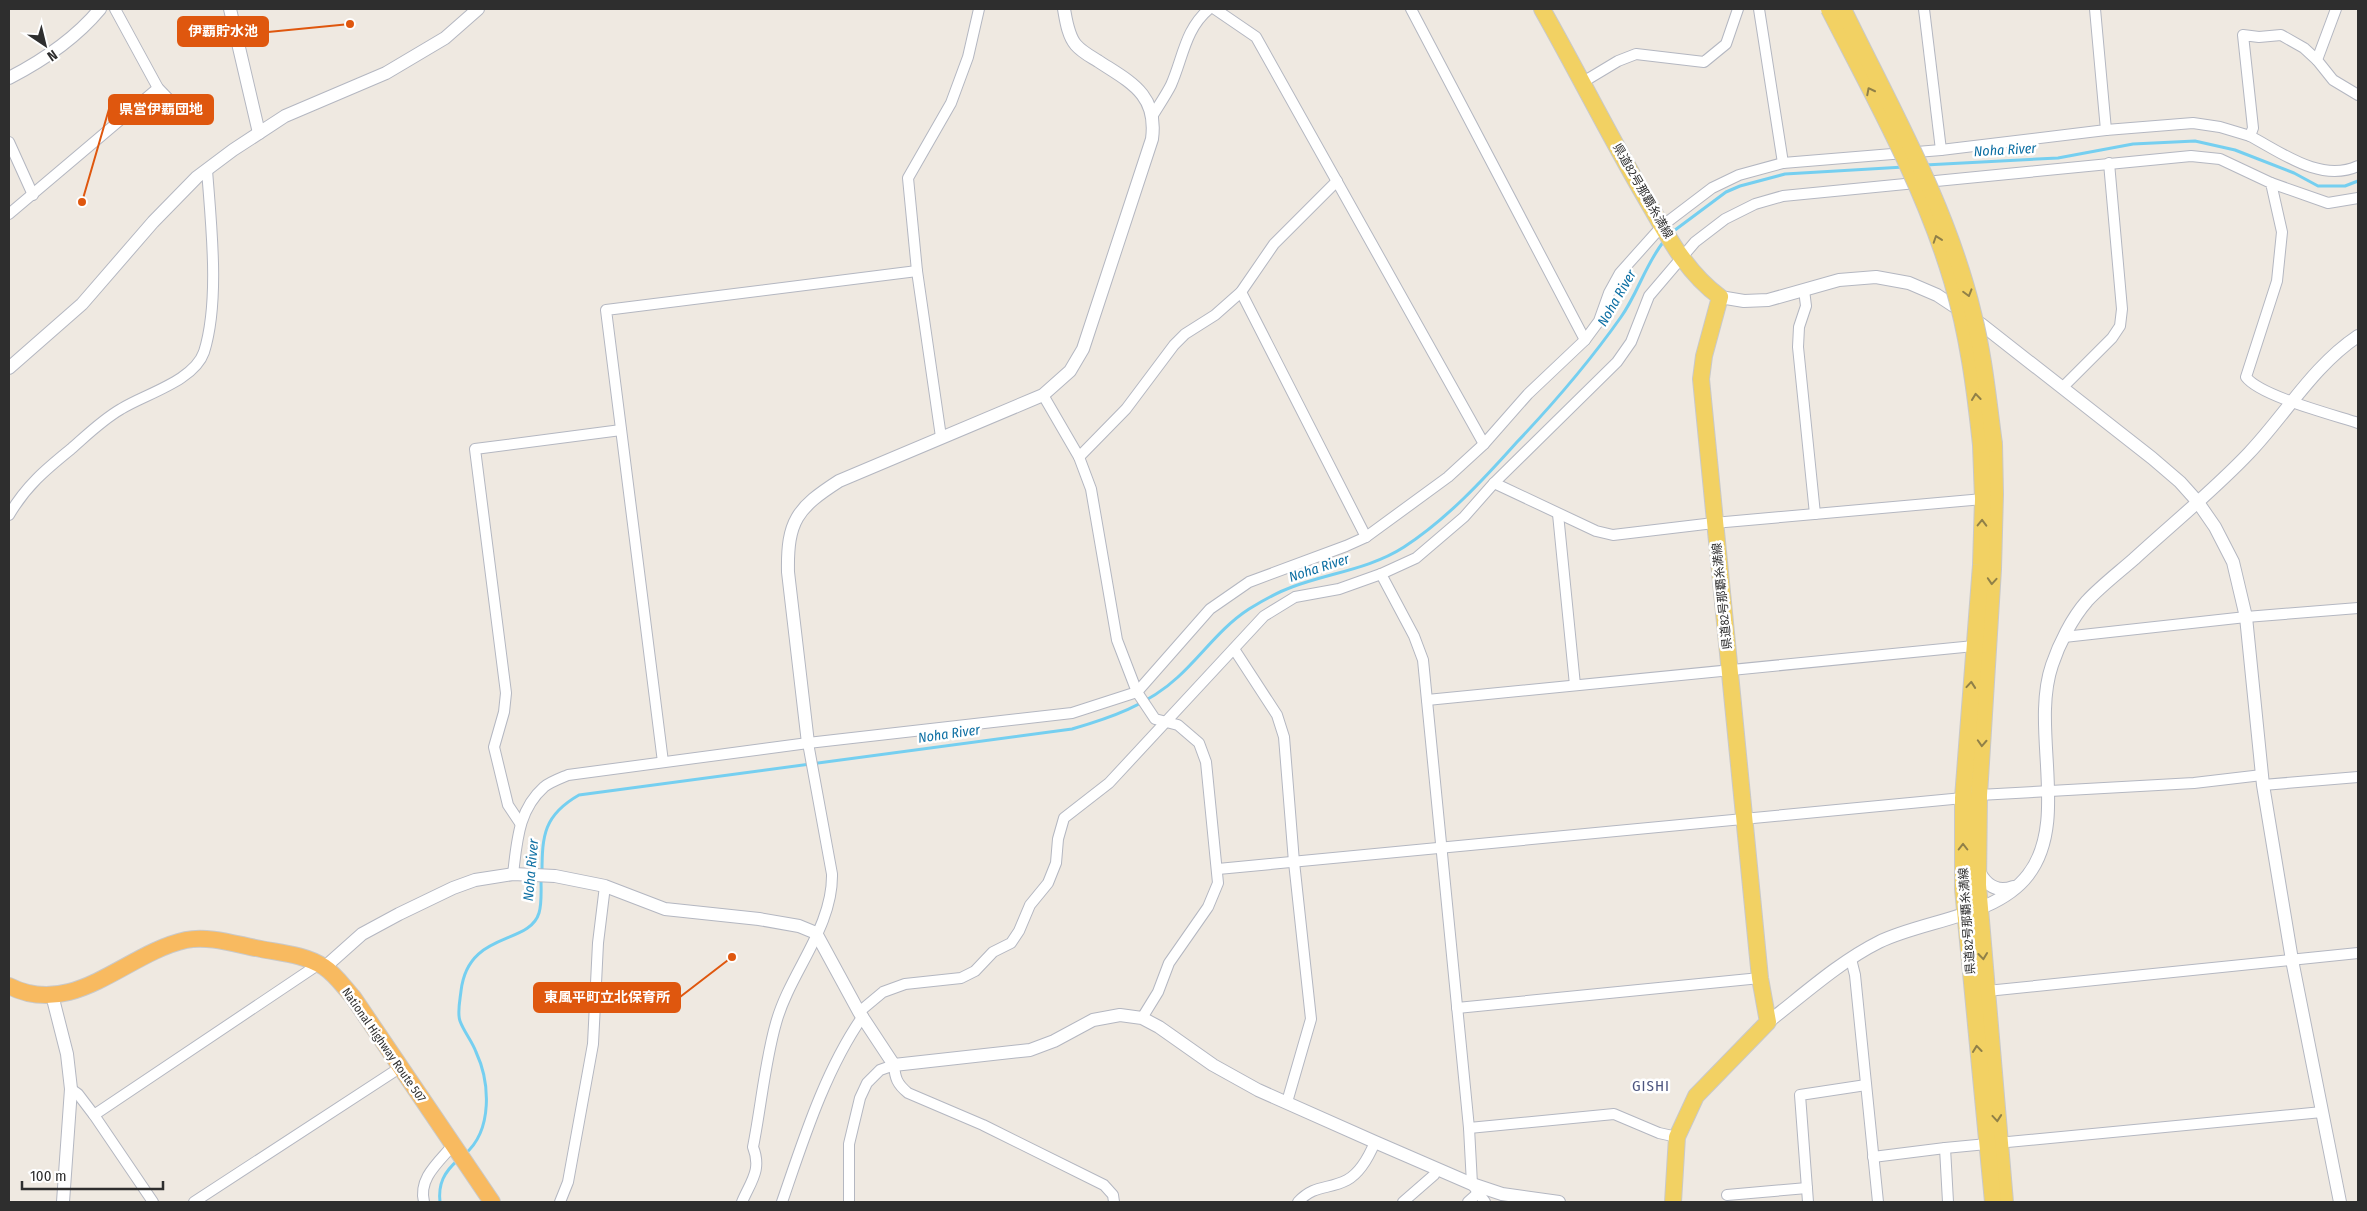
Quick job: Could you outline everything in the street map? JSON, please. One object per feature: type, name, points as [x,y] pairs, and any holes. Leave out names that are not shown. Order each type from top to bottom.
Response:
[{"type":"highway","name":"National Highway Route 507","points":[[9,986],[18,991],[52,996],[68,993],[98,982],[149,952],[188,940],[233,944],[293,956],[322,966],[353,997],[492,1202]]},
{"type":"main road","name":"県道82号那覇糸満線","points":[[1542,9],[1678,254],[1693,274],[1720,297],[1704,356],[1701,379],[1760,978],[1768,1022]]},
{"type":"main road","name":"県道82号那覇糸満線","points":[[1829,9],[1920,195],[1946,264],[1968,347],[1995,494],[1993,569],[1971,797],[1978,869],[1972,910],[1987,991],[1993,1144],[1993,1202]]},
{"type":"main road","name":"県道82号那覇糸満線","points":[[1843,9],[1916,155],[1952,242],[1974,313],[1980,344],[1987,445],[1981,565],[1974,646],[1971,797],[1972,910],[1993,1144],[2005,1202]]},
{"type":"main road","points":[[1673,1202],[1677,1137],[1696,1096],[1768,1022]]},
{"type":"street","points":[[9,78],[34,65],[64,45],[100,9]]},
{"type":"street","points":[[115,9],[158,88],[186,117]]},
{"type":"street","points":[[230,9],[259,133]]},
{"type":"street","points":[[9,368],[82,304],[173,201],[197,177],[285,116],[386,73],[445,38],[478,9]]},
{"type":"street","points":[[941,437],[917,271],[908,178],[951,103],[968,57],[979,9]]},
{"type":"street","points":[[742,1202],[758,1168],[758,1158],[753,1147],[776,1023],[787,994],[816,934],[832,890],[832,874],[809,746],[788,572],[788,549],[791,528],[799,512],[816,495],[839,481],[1043,395],[1070,371],[1083,350],[1152,139],[1153,116],[1148,103],[1138,87],[1075,44],[1069,32],[1064,9]]},
{"type":"street","points":[[1153,116],[1170,85],[1190,31],[1200,16],[1209,9]]},
{"type":"street","points":[[1215,9],[1256,37],[1484,444]]},
{"type":"street","points":[[1411,9],[1585,340]]},
{"type":"street","points":[[1583,82],[1618,61],[1636,54],[1704,62],[1726,44],[1738,9]]},
{"type":"street","points":[[1759,9],[1783,163]]},
{"type":"street","points":[[1924,9],[1941,150]]},
{"type":"street","points":[[2095,9],[2106,130]]},
{"type":"street","points":[[2317,60],[2336,9]]},
{"type":"street","points":[[2250,136],[2253,128],[2244,35],[2260,37],[2281,35],[2304,48],[2317,60],[2333,80],[2358,95]]},
{"type":"street","points":[[9,214],[158,88]]},
{"type":"street","points":[[513,874],[520,823],[530,805],[545,787],[568,775],[1072,713],[1138,694],[1210,609],[1248,582],[1366,537],[1448,477],[1484,444],[1528,394],[1585,340],[1599,321],[1609,293],[1620,273],[1664,229],[1712,188],[1740,176],[1783,163],[1941,150],[2106,130],[2193,123],[2220,127],[2250,136],[2304,164],[2327,172],[2346,172],[2358,166]]},
{"type":"street","points":[[9,142],[33,195]]},
{"type":"street","points":[[782,1202],[833,1068],[861,1014],[883,992],[905,984],[961,978],[975,971],[994,952],[1011,942],[1019,931],[1030,905],[1048,883],[1056,863],[1058,839],[1064,818],[1109,783],[1264,616],[1295,597],[1339,589],[1381,574],[1416,558],[1464,517],[1494,483],[1617,362],[1631,342],[1649,296],[1678,254],[1725,219],[1754,204],[1783,196],[2191,156],[2220,159],[2271,184],[2328,203],[2358,198]]},
{"type":"street","points":[[2063,387],[2112,338],[2120,326],[2122,309],[2109,163]]},
{"type":"street","points":[[9,515],[25,489],[89,431],[122,408],[194,369],[203,353],[212,314],[211,215],[207,170]]},
{"type":"street","points":[[1079,457],[1126,409],[1180,340],[1215,315],[1240,292],[1274,244],[1337,181]]},
{"type":"street","points":[[2271,184],[2282,232],[2277,281],[2246,377],[2251,384],[2292,402],[2358,423]]},
{"type":"street","points":[[663,762],[606,310],[917,271]]},
{"type":"street","points":[[1720,297],[1768,300],[1857,278],[1876,277],[1909,283],[1937,295],[1981,324],[2152,458],[2197,501],[2215,527],[2233,562],[2246,617],[2262,780],[2292,960],[2340,1202]]},
{"type":"street","points":[[1804,290],[1806,306],[1800,327],[1798,347],[1815,514]]},
{"type":"street","points":[[1240,292],[1366,537]]},
{"type":"street","points":[[1768,1022],[1850,959],[1879,942],[1972,910],[1998,899],[2019,885],[2035,865],[2042,850],[2047,820],[2044,714],[2046,689],[2052,666],[2064,637],[2086,602],[2249,454],[2314,374],[2337,350],[2358,336]]},
{"type":"street","points":[[1043,395],[1079,457],[1091,489],[1117,640],[1138,694],[1156,718],[1166,723],[1178,725],[1200,743],[1206,762],[1218,883],[1215,894],[1169,963],[1158,992],[1142,1018]]},
{"type":"street","points":[[520,823],[508,805],[494,747],[504,712],[506,693],[475,449],[621,430]]},
{"type":"street","points":[[1494,483],[1596,531],[1613,535],[1714,523],[1983,499]]},
{"type":"street","points":[[1558,514],[1575,685]]},
{"type":"street","points":[[1381,574],[1417,644],[1423,660],[1475,1188],[1485,1202]]},
{"type":"street","points":[[2064,637],[2246,617],[2358,608]]},
{"type":"street","points":[[1427,700],[1974,646]]},
{"type":"street","points":[[1234,649],[1277,715],[1282,727],[1294,862],[1312,1019],[1287,1102]]},
{"type":"street","points":[[1218,869],[2047,790],[2358,777]]},
{"type":"street","points":[[1978,869],[1984,881],[1992,887],[2006,890],[2019,885]]},
{"type":"street","points":[[94,1115],[322,966],[362,934],[399,914],[475,880],[513,874],[553,875],[605,886],[665,909],[759,919],[799,926],[816,934],[861,1014],[894,1065],[895,1079],[901,1087],[908,1093],[983,1125],[1104,1185],[1112,1195],[1114,1202]]},
{"type":"street","points":[[560,1202],[568,1182],[593,1044],[598,943],[605,886]]},
{"type":"street","points":[[1987,991],[2358,953]]},
{"type":"street","points":[[1850,959],[1855,975],[1878,1202]]},
{"type":"street","points":[[1457,1008],[1760,978]]},
{"type":"street","points":[[52,996],[67,1054],[71,1089],[63,1202]]},
{"type":"street","points":[[850,1202],[849,1144],[860,1098],[867,1084],[880,1070],[894,1065],[1030,1050],[1054,1041],[1093,1020],[1120,1016],[1142,1018],[1159,1027],[1212,1065],[1287,1102],[1475,1188],[1559,1202]]},
{"type":"street","points":[[194,1202],[400,1067]]},
{"type":"street","points":[[1808,1202],[1800,1095],[1866,1085]]},
{"type":"street","points":[[71,1089],[78,1094],[94,1115],[153,1202]]},
{"type":"street","points":[[1873,1157],[1945,1148],[2322,1112]]},
{"type":"street","points":[[1469,1128],[1614,1114],[1659,1133],[1677,1137]]},
{"type":"street","points":[[1298,1202],[1309,1191],[1348,1179],[1370,1154],[1375,1142]]},
{"type":"street","points":[[424,1202],[424,1184],[429,1173],[454,1148]]},
{"type":"street","points":[[1945,1148],[1948,1202]]},
{"type":"street","points":[[1403,1202],[1434,1175],[1437,1169]]},
{"type":"street","points":[[1468,1202],[1475,1188]]},
{"type":"street","points":[[1727,1195],[1807,1188]]},
{"type":"waterway","name":"Noha River","points":[[1925,165],[2058,158],[2133,144],[2195,141],[2235,150],[2294,173],[2318,186],[2345,186],[2358,181]]},
{"type":"waterway","name":"Noha River","points":[[1671,233],[1726,192],[1740,186],[1785,174],[1904,167]]},
{"type":"waterway","name":"Noha River","points":[[542,873],[544,837],[547,827],[558,810],[579,795],[1072,729],[1114,715],[1141,703],[1178,677],[1229,624],[1249,609],[1281,591],[1377,561],[1404,547],[1450,511],[1545,412],[1584,366],[1627,308],[1657,250],[1664,241]]},
{"type":"waterway","name":"Noha River","points":[[465,1154],[474,1144],[480,1132],[486,1105],[486,1091],[481,1064],[459,1018],[461,991],[466,971],[475,958],[486,948],[524,931],[533,923],[540,909],[541,879]]},
{"type":"waterway","name":"Noha River","points":[[440,1202],[440,1190],[443,1179],[458,1160]]},
{"type":"place","name":"伊覇貯水池","points":[[350,24]]},
{"type":"place","name":"県営伊覇団地","points":[[82,202]]},
{"type":"place","name":"東風平町立北保育所","points":[[732,957]]},
{"type":"district","name":"GISHI","points":[[1651,1086]]}]
